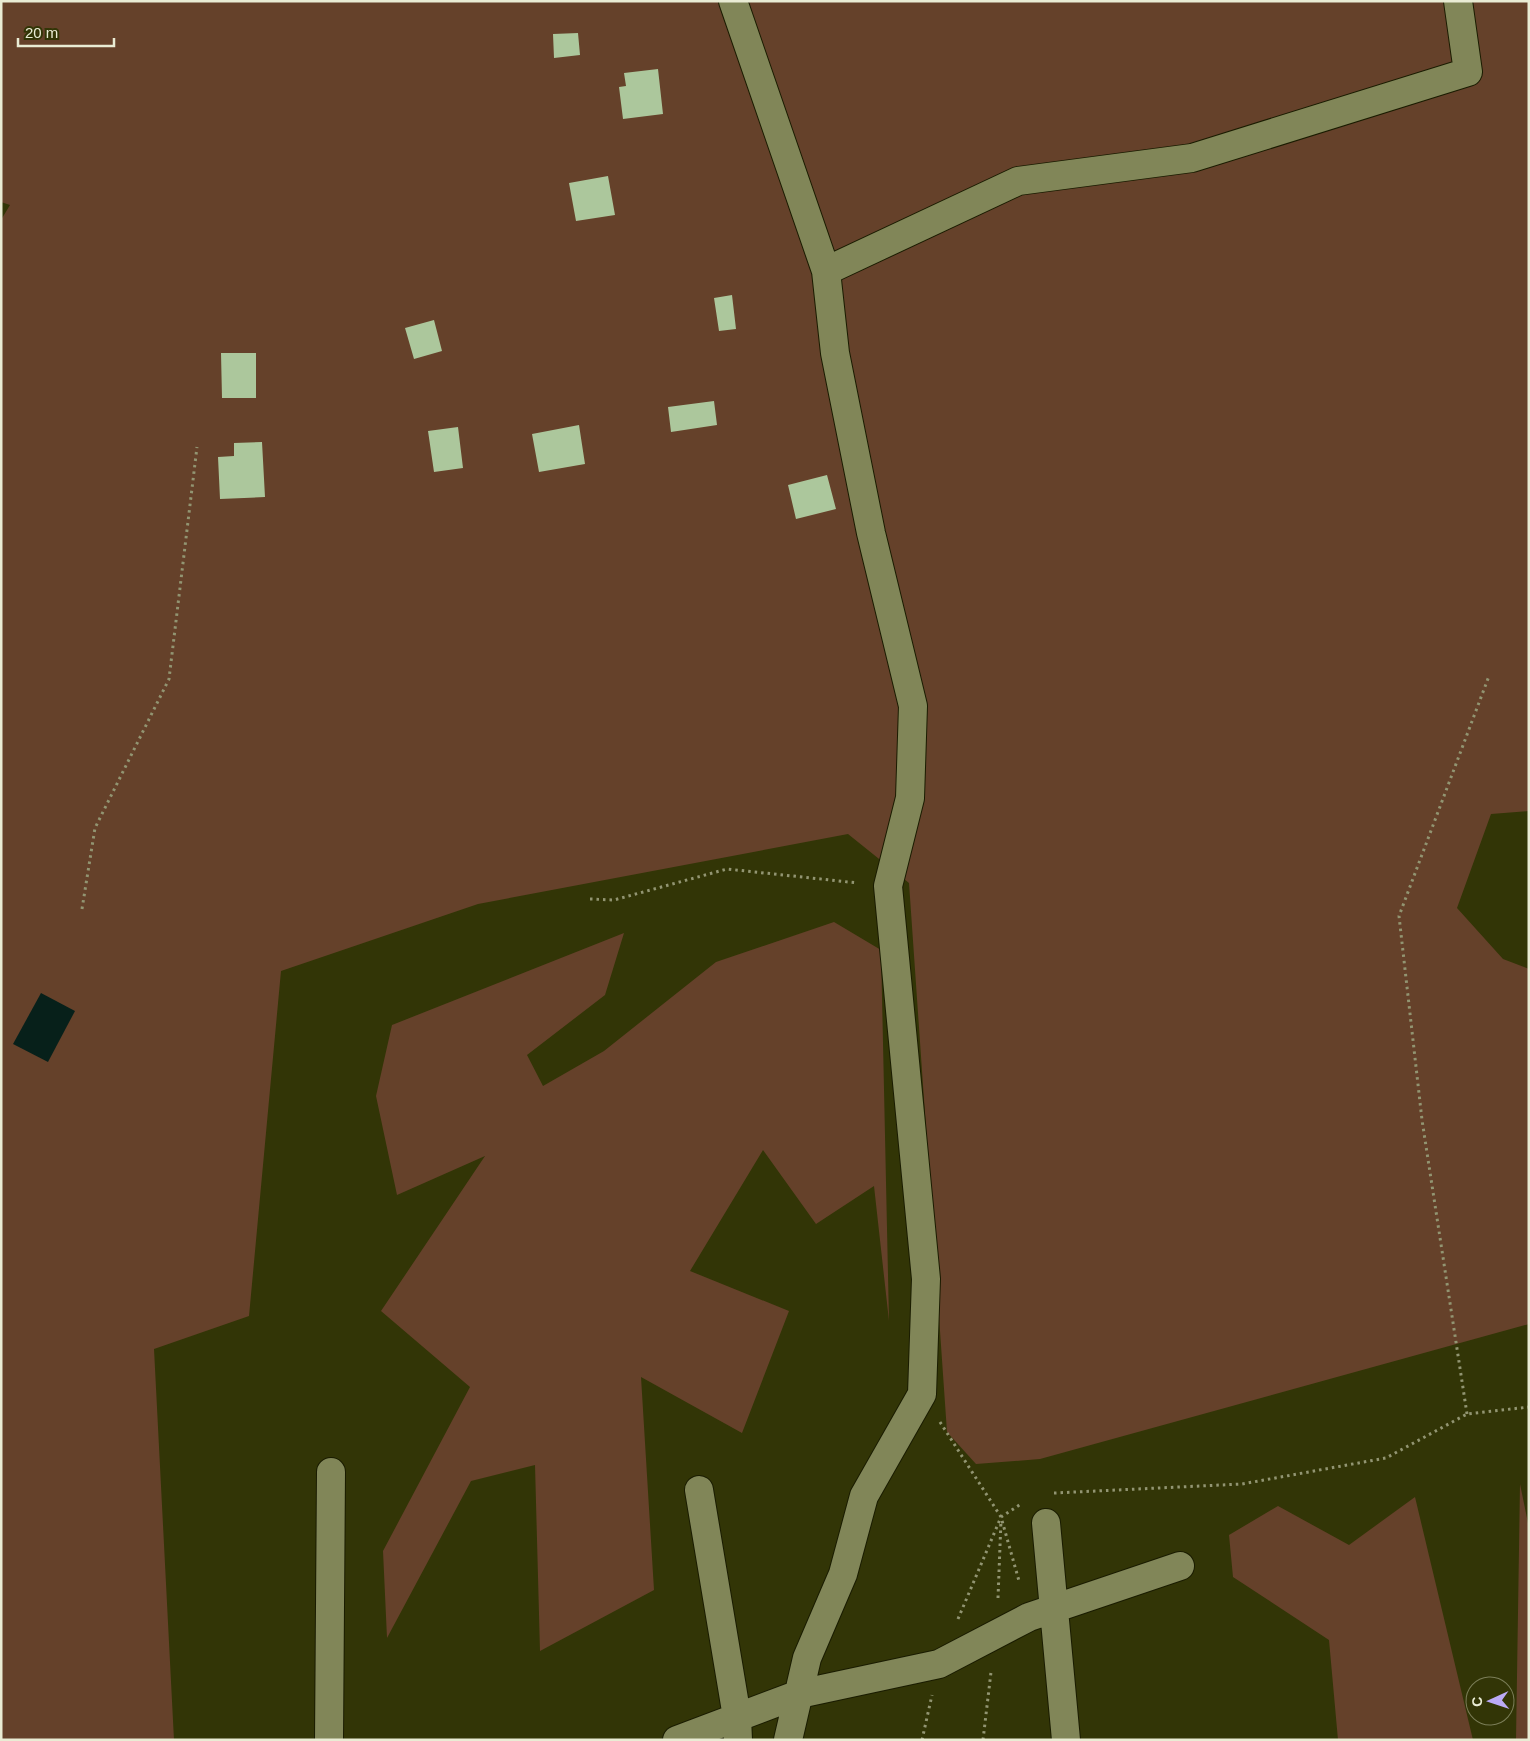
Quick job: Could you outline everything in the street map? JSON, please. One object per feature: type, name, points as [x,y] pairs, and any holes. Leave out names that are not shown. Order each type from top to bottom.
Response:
[{"type":"lane","points":[[733,1],[826,271],[835,352],[869,524],[914,706],[910,798],[888,886],[926,1279],[922,1394],[864,1496],[843,1574],[807,1658],[788,1740]]},
{"type":"lane","points":[[826,271],[1018,181],[1192,158],[1468,72],[1458,1]]},
{"type":"lane","points":[[329,1740],[331,1472]]},
{"type":"lane","points":[[699,1490],[738,1728]]},
{"type":"lane","points":[[1046,1523],[1041,1613],[1066,1740]]},
{"type":"lane","points":[[677,1740],[738,1728],[799,1694],[939,1664],[1041,1613],[1180,1566]]},
{"type":"path","points":[[82,909],[95,828],[169,679],[197,447]]},
{"type":"path","points":[[1467,1414],[1422,1120],[1399,916],[1488,676]]},
{"type":"path","points":[[590,900],[614,900],[727,869],[888,886]]},
{"type":"path","points":[[922,1394],[1001,1517],[1041,1613]]},
{"type":"path","points":[[1048,1493],[1242,1484],[1386,1458],[1467,1414],[1529,1407]]},
{"type":"path","points":[[1001,1517],[1024,1503]]},
{"type":"shaded area","points":[[1,1],[1529,1],[1529,811],[1491,814],[1457,908],[1503,959],[1529,969],[1529,1324],[1040,1459],[976,1464],[947,1432],[909,883],[848,834],[478,904],[281,971],[249,1316],[154,1349],[174,1740],[1,1740],[1,220],[10,205],[1,202]]},
{"type":"shaded area","points":[[834,922],[881,950],[889,1321],[874,1186],[816,1224],[763,1150],[690,1271],[789,1311],[742,1433],[641,1377],[654,1590],[540,1651],[535,1465],[471,1481],[387,1638],[383,1551],[470,1387],[381,1311],[485,1156],[397,1195],[376,1096],[392,1025],[624,933],[605,995],[527,1055],[543,1086],[604,1051],[716,962]]},
{"type":"shaded area","points":[[1520,1484],[1529,1528],[1529,1740],[1516,1740]]},
{"type":"shaded area","points":[[1415,1497],[1465,1706],[1465,1726],[1470,1726],[1473,1740],[1338,1740],[1329,1640],[1233,1577],[1229,1535],[1278,1506],[1349,1545]]},
{"type":"water","points":[[41,993],[75,1011],[48,1062],[13,1044]]},
{"type":"building","points":[[578,33],[580,55],[554,58],[553,34]]},
{"type":"building","points":[[658,69],[663,114],[623,119],[619,87],[626,86],[624,73]]},
{"type":"building","points":[[608,176],[615,215],[576,221],[569,183]]},
{"type":"building","points":[[732,295],[736,329],[719,331],[714,298]]},
{"type":"building","points":[[434,320],[442,351],[414,359],[405,328]]},
{"type":"building","points":[[221,353],[256,353],[256,398],[222,398]]},
{"type":"building","points":[[714,401],[717,425],[671,432],[668,407]]},
{"type":"building","points":[[579,425],[585,464],[539,472],[532,434]]},
{"type":"building","points":[[458,427],[463,468],[434,472],[428,431]]},
{"type":"building","points":[[262,442],[265,497],[220,499],[218,457],[234,456],[234,443]]},
{"type":"building","points":[[827,475],[836,509],[796,519],[788,485]]}]
